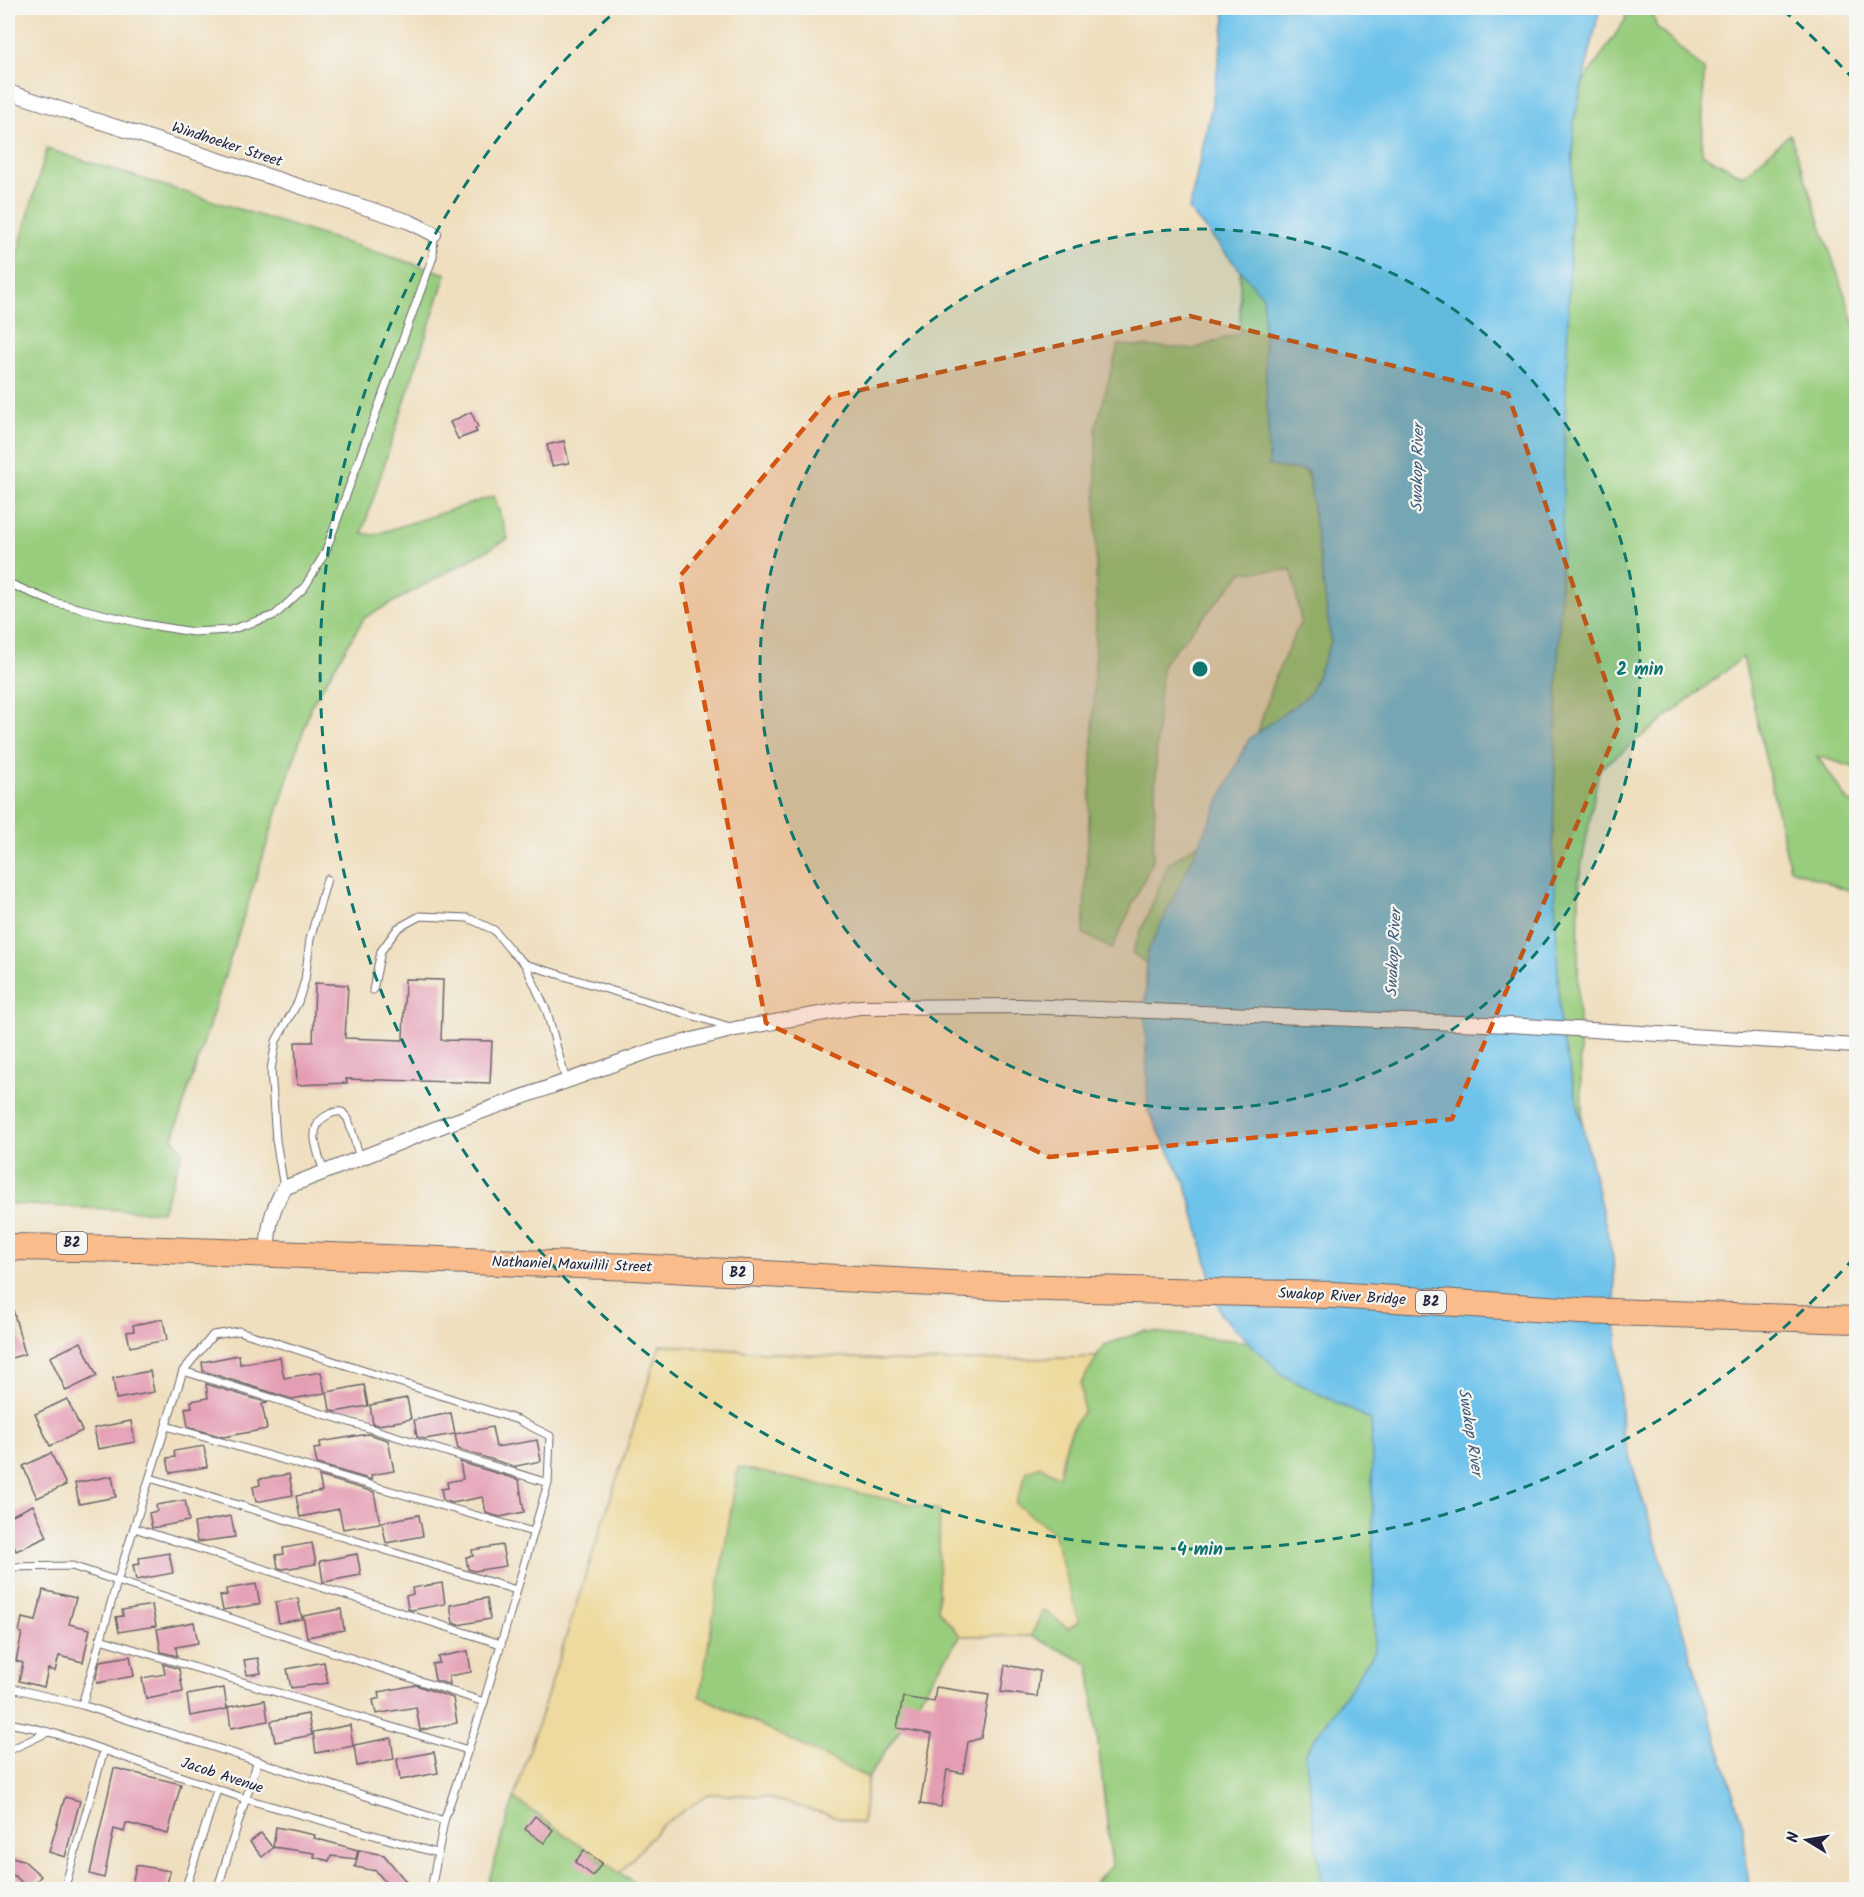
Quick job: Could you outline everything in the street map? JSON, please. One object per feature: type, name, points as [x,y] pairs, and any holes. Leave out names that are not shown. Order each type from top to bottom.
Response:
[{"type":"highway","name":"Nathaniel Maxuilili Street","points":[[8,1238],[136,1249]]},
{"type":"highway","name":"Nathaniel Maxuilili Street","points":[[8,1247],[267,1253],[634,1267],[1006,1287]]},
{"type":"highway","name":"Swakop River Bridge","points":[[1006,1287],[1333,1295],[1580,1311],[1857,1320]]},
{"type":"street","name":"Windhoeker Street","points":[[8,92],[410,222],[434,234]]},
{"type":"street","points":[[267,1253],[271,1216],[284,1188],[447,1124],[653,1050],[735,1029],[859,1007],[1021,1006],[1520,1025],[1857,1046]]},
{"type":"lane","points":[[8,583],[53,602],[144,624],[193,632],[230,630],[275,615],[304,588],[325,552],[433,257],[434,234]]},
{"type":"lane","points":[[284,1188],[276,1140],[271,1070],[276,1041],[298,1002],[305,980],[310,939],[327,879]]},
{"type":"lane","points":[[373,990],[381,951],[398,928],[420,916],[468,918],[494,930],[525,964],[547,1012],[566,1081]]},
{"type":"lane","points":[[525,964],[735,1029]]},
{"type":"lane","points":[[324,1172],[315,1145],[315,1127],[321,1118],[335,1111],[342,1112],[348,1119],[360,1158]]},
{"type":"lane","points":[[82,1705],[117,1582],[183,1371],[213,1335],[238,1330],[518,1420],[550,1436],[548,1483],[484,1702],[444,1821],[431,1890]]},
{"type":"lane","points":[[183,1371],[548,1483]]},
{"type":"lane","points":[[166,1426],[533,1532]]},
{"type":"lane","points":[[150,1478],[516,1590]]},
{"type":"lane","points":[[134,1528],[501,1644]]},
{"type":"lane","points":[[8,1567],[72,1566],[484,1702]]},
{"type":"lane","points":[[100,1639],[468,1750]]},
{"type":"lane","name":"Jacob Avenue","points":[[8,1688],[82,1705],[444,1821]]},
{"type":"lane","name":"Jacob Avenue","points":[[8,1723],[48,1732],[246,1799],[437,1853]]},
{"type":"lane","points":[[8,1751],[48,1732]]},
{"type":"lane","points":[[64,1890],[104,1750]]},
{"type":"lane","points":[[217,1890],[258,1760]]},
{"type":"lane","points":[[185,1890],[217,1790]]},
{"type":"highlighted area","points":[[1190,316],[1508,394],[1620,723],[1452,1119],[1049,1157],[766,1023],[680,576],[830,397]]},
{"type":"green space","points":[[1624,8],[1652,8],[1656,26],[1704,70],[1702,154],[1743,176],[1790,134],[1856,328],[1856,768],[1817,756],[1849,802],[1856,804],[1856,893],[1790,869],[1743,657],[1599,770],[1579,879],[1578,993],[1585,1194],[1597,1422],[1727,1889],[1088,1889],[1112,1866],[1089,1664],[1031,1636],[1043,1610],[1068,1628],[1016,1504],[1026,1471],[1041,1466],[1059,1476],[1067,1442],[1083,1411],[1081,1383],[1104,1345],[1144,1331],[1353,1353],[1174,983],[1132,953],[1169,863],[1231,822],[1273,682],[1301,621],[1292,570],[1243,572],[1163,663],[1158,708],[1153,860],[1112,949],[1083,933],[1092,762],[1096,614],[1096,427],[1118,345],[1194,349],[1240,333],[1240,176],[1292,433],[1348,591],[1555,124],[1626,19]]},
{"type":"green space","points":[[47,149],[446,274],[362,533],[374,535],[494,496],[508,539],[364,618],[311,706],[173,1138],[183,1151],[162,1212],[8,1204],[8,286]]},
{"type":"green space","points":[[738,1467],[940,1510],[938,1609],[960,1636],[868,1778],[700,1696]]},
{"type":"green space","points":[[514,1798],[643,1889],[486,1890]]},
{"type":"sand","points":[[660,1345],[915,1362],[1097,1357],[1081,1383],[1083,1412],[1073,1426],[1067,1442],[1059,1477],[1041,1466],[1027,1471],[1016,1504],[1053,1532],[1079,1622],[1068,1628],[1043,1610],[1031,1636],[960,1636],[938,1609],[940,1510],[738,1467],[700,1696],[868,1778],[862,1824],[762,1796],[709,1794],[661,1826],[620,1873],[514,1798]]},
{"type":"water","name":"Swakop River","points":[[1224,8],[1600,8],[1574,120],[1553,838],[1560,1027],[1613,1258],[1622,1432],[1743,1826],[1749,1889],[1322,1889],[1305,1753],[1375,1651],[1371,1420],[1284,1376],[1221,1315],[1186,1184],[1148,1111],[1145,1012],[1147,954],[1249,739],[1309,695],[1331,643],[1308,471],[1269,466],[1263,297],[1189,210],[1212,105],[1225,19]]},
{"type":"building","points":[[471,412],[478,427],[475,429],[477,432],[458,439],[450,422]]},
{"type":"building","points":[[564,441],[569,463],[552,466],[547,445]]},
{"type":"building","points":[[405,979],[443,980],[441,1040],[492,1041],[490,1083],[346,1079],[347,1083],[297,1085],[295,1042],[313,1042],[315,983],[348,985],[345,1038],[403,1040]]},
{"type":"building","points":[[12,1306],[25,1354],[8,1359],[8,1307]]},
{"type":"building","points":[[163,1319],[167,1340],[130,1347],[127,1332],[134,1331],[133,1325]]},
{"type":"building","points":[[81,1342],[97,1376],[66,1391],[50,1357]]},
{"type":"building","points":[[239,1355],[240,1364],[280,1357],[284,1378],[321,1372],[325,1393],[292,1399],[203,1371],[202,1362]]},
{"type":"building","points":[[150,1371],[154,1392],[116,1399],[113,1378]]},
{"type":"building","points":[[206,1384],[268,1403],[262,1404],[267,1429],[223,1437],[188,1427],[185,1408],[192,1407],[191,1401],[208,1398]]},
{"type":"building","points":[[364,1385],[368,1406],[335,1412],[330,1410],[327,1392]]},
{"type":"building","points":[[407,1398],[411,1419],[373,1424],[370,1405]]},
{"type":"building","points":[[67,1399],[82,1431],[50,1446],[35,1414]]},
{"type":"building","points":[[451,1413],[455,1434],[425,1439],[417,1437],[414,1420]]},
{"type":"building","points":[[131,1421],[135,1442],[98,1449],[94,1428]]},
{"type":"building","points":[[492,1427],[496,1447],[537,1440],[541,1461],[516,1467],[458,1449],[455,1434]]},
{"type":"building","points":[[368,1434],[388,1440],[394,1471],[371,1475],[372,1480],[317,1464],[314,1449],[321,1448],[320,1442]]},
{"type":"building","points":[[204,1446],[207,1467],[170,1473],[167,1458],[175,1457],[174,1451]]},
{"type":"building","points":[[51,1453],[66,1485],[37,1498],[23,1466]]},
{"type":"building","points":[[460,1462],[519,1480],[524,1512],[500,1517],[486,1513],[483,1497],[452,1503],[443,1500],[441,1489],[448,1488],[447,1482],[463,1479]]},
{"type":"building","points":[[289,1474],[293,1495],[256,1502],[253,1487],[260,1485],[259,1479]]},
{"type":"building","points":[[112,1476],[116,1497],[79,1504],[75,1483]]},
{"type":"building","points":[[319,1476],[374,1492],[380,1523],[343,1529],[339,1509],[300,1517],[296,1496],[322,1491]]},
{"type":"building","points":[[185,1500],[189,1521],[152,1528],[149,1513],[157,1511],[156,1505]]},
{"type":"building","points":[[33,1505],[47,1537],[16,1551],[8,1530],[8,1517]]},
{"type":"building","points":[[419,1515],[423,1536],[386,1543],[382,1522]]},
{"type":"building","points":[[231,1516],[235,1537],[197,1542],[194,1523]]},
{"type":"building","points":[[312,1543],[316,1564],[278,1568],[276,1555],[284,1554],[283,1548]]},
{"type":"building","points":[[502,1545],[506,1566],[474,1571],[468,1569],[466,1557],[473,1556],[472,1550]]},
{"type":"building","points":[[169,1553],[173,1573],[136,1580],[133,1565],[140,1564],[139,1558]]},
{"type":"building","points":[[357,1554],[361,1575],[323,1582],[320,1561]]},
{"type":"building","points":[[442,1583],[445,1604],[408,1609],[406,1596],[413,1594],[412,1588]]},
{"type":"building","points":[[256,1584],[260,1604],[223,1610],[220,1596],[227,1595],[226,1589]]},
{"type":"building","points":[[43,1590],[76,1598],[69,1624],[90,1629],[83,1662],[59,1656],[55,1671],[48,1669],[44,1687],[19,1681],[23,1663],[16,1661],[22,1633],[19,1632],[22,1618],[36,1621]]},
{"type":"building","points":[[298,1598],[302,1619],[279,1623],[275,1602]]},
{"type":"building","points":[[487,1598],[490,1619],[458,1625],[453,1623],[450,1605]]},
{"type":"building","points":[[152,1605],[156,1626],[119,1632],[116,1617],[123,1616],[122,1610]]},
{"type":"building","points":[[341,1609],[344,1630],[307,1637],[303,1616]]},
{"type":"building","points":[[194,1622],[198,1643],[176,1647],[177,1656],[161,1652],[157,1629]]},
{"type":"building","points":[[468,1651],[471,1672],[449,1676],[450,1685],[435,1680],[432,1664],[439,1663],[438,1657]]},
{"type":"building","points":[[130,1656],[134,1676],[97,1683],[96,1677],[100,1661]]},
{"type":"building","points":[[258,1658],[261,1673],[247,1675],[244,1660]]},
{"type":"building","points":[[324,1662],[328,1683],[291,1688],[287,1669]]},
{"type":"building","points":[[163,1664],[179,1669],[183,1692],[146,1699],[142,1678],[165,1674]]},
{"type":"building","points":[[1005,1665],[1040,1671],[1037,1697],[1001,1692]]},
{"type":"building","points":[[416,1685],[453,1698],[457,1723],[420,1730],[416,1707],[376,1714],[373,1700],[380,1698],[379,1692]]},
{"type":"building","points":[[936,1687],[989,1695],[981,1738],[968,1742],[963,1773],[947,1770],[941,1807],[920,1804],[932,1734],[897,1728],[903,1697],[934,1702]]},
{"type":"building","points":[[224,1688],[227,1709],[190,1716],[187,1695]]},
{"type":"building","points":[[265,1700],[268,1721],[231,1728],[228,1707]]},
{"type":"building","points":[[308,1714],[312,1735],[275,1742],[271,1721]]},
{"type":"building","points":[[350,1725],[353,1746],[316,1753],[313,1732]]},
{"type":"building","points":[[391,1738],[394,1759],[357,1766],[354,1745]]},
{"type":"building","points":[[434,1752],[438,1773],[400,1780],[397,1759]]},
{"type":"building","points":[[114,1768],[181,1784],[168,1834],[126,1823],[124,1832],[114,1829],[104,1878],[90,1874]]},
{"type":"building","points":[[65,1797],[80,1801],[65,1857],[49,1852]]},
{"type":"building","points":[[535,1816],[553,1830],[544,1843],[525,1829]]},
{"type":"building","points":[[276,1827],[315,1835],[314,1838],[358,1850],[356,1859],[331,1856],[329,1861],[314,1857],[315,1853],[273,1847]]},
{"type":"building","points":[[261,1833],[273,1848],[262,1857],[250,1842]]},
{"type":"building","points":[[359,1850],[384,1855],[413,1890],[392,1890],[376,1871],[355,1867]]},
{"type":"building","points":[[584,1850],[602,1863],[593,1876],[575,1862]]},
{"type":"building","points":[[8,1856],[23,1860],[41,1876],[29,1889],[15,1876],[8,1874]]},
{"type":"building","points":[[136,1865],[170,1871],[166,1890],[131,1890]]}]
